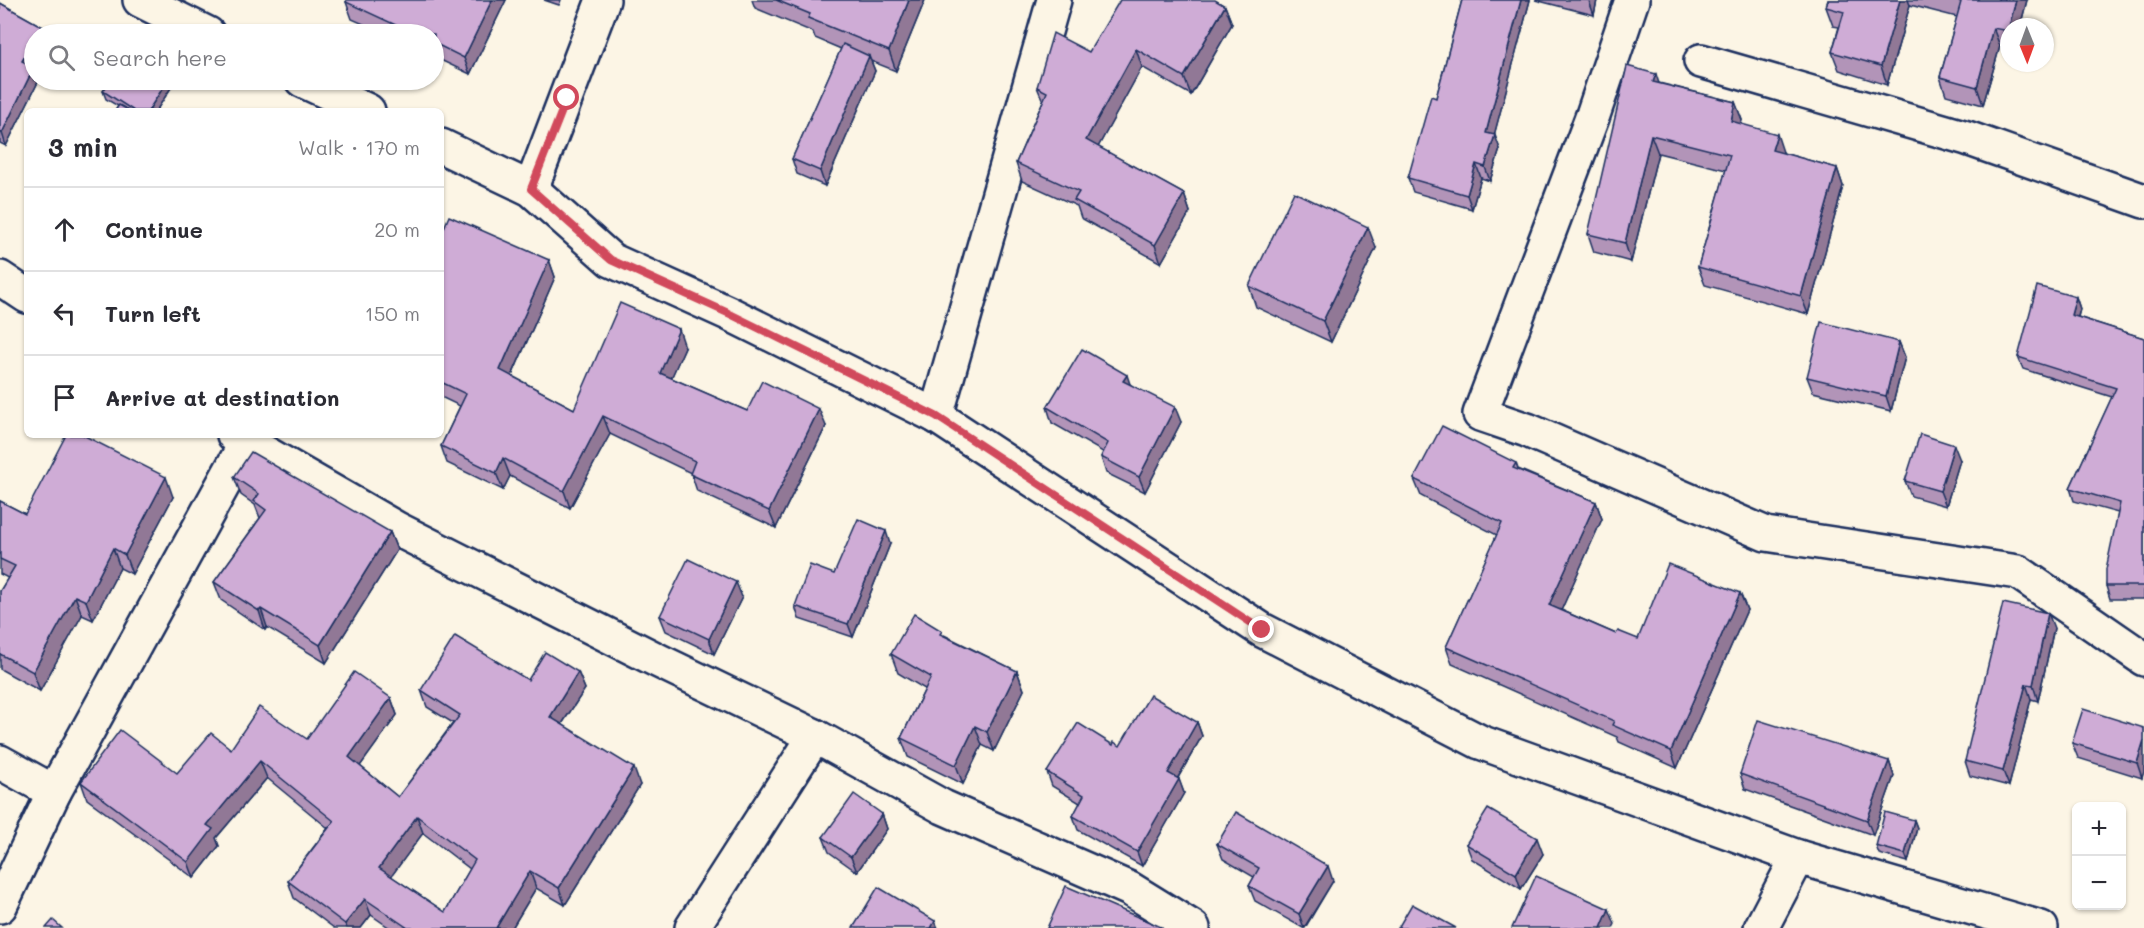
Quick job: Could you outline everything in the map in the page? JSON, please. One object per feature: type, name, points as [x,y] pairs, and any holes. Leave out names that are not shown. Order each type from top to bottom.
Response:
[{"type":"street","points":[[531,189],[603,0]]},
{"type":"street","points":[[936,416],[1054,0]]},
{"type":"street","points":[[1632,0],[1593,115],[1479,414],[1527,430],[1766,534],[2018,572],[2144,659]]},
{"type":"street","points":[[158,4],[191,24]]},
{"type":"street","points":[[1701,61],[1967,138],[2144,201]]},
{"type":"street","points":[[323,90],[362,108]]},
{"type":"street","points":[[444,147],[531,189],[611,260],[728,313],[936,416],[1262,630],[1470,737],[1798,857],[2041,928]]},
{"type":"street","points":[[0,278],[24,294]]},
{"type":"street","points":[[0,906],[54,792],[240,439],[397,529],[659,661],[815,736],[943,807],[1130,890],[1193,928]]},
{"type":"street","points":[[692,928],[815,736]]},
{"type":"street","points":[[0,762],[54,792]]},
{"type":"street","points":[[1761,928],[1798,857]]},
{"type":"building","points":[[347,0],[492,0],[464,58],[444,48],[444,24],[393,24],[346,2]]},
{"type":"building","points":[[776,0],[909,0],[889,51],[808,18],[810,14]]},
{"type":"building","points":[[1120,0],[1215,0],[1225,6],[1184,77],[1136,49],[1086,140],[1184,194],[1155,245],[1074,200],[1079,192],[1016,163],[1047,92],[1037,87],[1053,33],[1089,52]]},
{"type":"building","points":[[1462,0],[1521,0],[1486,133],[1495,135],[1485,167],[1476,164],[1467,195],[1408,178],[1431,96],[1436,98]]},
{"type":"building","points":[[1828,0],[1900,0],[1881,66],[1832,52],[1844,12],[1826,7]]},
{"type":"building","points":[[1954,0],[2016,0],[2011,18],[2000,18],[2000,29],[1993,28],[1977,87],[1940,77],[1961,2]]},
{"type":"building","points":[[0,3],[38,24],[24,24],[24,58],[22,61],[24,62],[24,88],[2,133],[0,132]]},
{"type":"building","points":[[843,44],[869,56],[820,171],[792,159]]},
{"type":"building","points":[[1627,66],[1656,74],[1653,82],[1735,102],[1731,121],[1777,134],[1772,150],[1837,168],[1801,296],[1698,267],[1730,155],[1651,135],[1625,243],[1588,234]]},
{"type":"building","points":[[162,90],[150,108],[129,108],[103,91]]},
{"type":"building","points":[[1294,192],[1368,227],[1323,321],[1249,286]]},
{"type":"building","points":[[449,216],[549,260],[500,370],[574,409],[620,303],[679,329],[660,373],[747,411],[762,381],[819,409],[769,511],[690,474],[695,461],[603,416],[564,491],[503,458],[496,473],[441,446],[466,394],[444,383],[444,228]]},
{"type":"building","points":[[2037,286],[2076,297],[2071,315],[2144,338],[2144,586],[2106,586],[2106,569],[2120,503],[2070,488],[2116,388],[2018,357]]},
{"type":"building","points":[[1821,322],[1899,342],[1886,396],[1807,377]]},
{"type":"building","points":[[1082,349],[1127,375],[1123,381],[1175,407],[1139,477],[1101,457],[1108,443],[1047,407]]},
{"type":"building","points":[[1442,426],[1516,463],[1513,468],[1596,502],[1549,605],[1616,634],[1618,631],[1638,639],[1668,564],[1740,593],[1671,751],[1612,725],[1614,721],[1446,647],[1502,523],[1414,479]]},
{"type":"building","points":[[1920,434],[1954,445],[1940,491],[1905,481]]},
{"type":"building","points":[[64,438],[89,438],[166,477],[125,555],[113,548],[86,601],[75,596],[33,672],[0,654],[0,591],[15,566],[0,559],[0,501],[25,514]]},
{"type":"building","points":[[251,452],[390,532],[320,645],[261,609],[259,611],[214,582],[266,510],[254,501],[259,494],[234,477]]},
{"type":"building","points":[[858,519],[886,531],[848,624],[795,606],[810,565],[834,574]]},
{"type":"building","points":[[688,559],[736,582],[709,639],[660,616]]},
{"type":"building","points":[[2003,603],[2048,613],[2033,685],[2026,684],[2003,771],[1965,761]]},
{"type":"building","points":[[914,614],[942,631],[940,634],[1017,671],[987,732],[975,726],[956,765],[901,738],[931,677],[891,654]]},
{"type":"building","points":[[455,636],[528,680],[545,652],[578,672],[550,717],[634,768],[559,888],[530,871],[496,928],[408,928],[365,899],[345,924],[288,881],[334,821],[260,761],[207,825],[213,829],[188,862],[81,782],[120,730],[177,773],[211,733],[231,749],[259,707],[307,739],[354,672],[391,698],[349,757],[398,797],[460,715],[421,690]],"holes":[[[417,816],[475,860],[445,912],[379,868]]]},
{"type":"building","points":[[1150,695],[1197,722],[1168,773],[1179,779],[1137,852],[1073,816],[1084,795],[1047,772],[1078,723],[1113,745],[1114,742],[1120,746]]},
{"type":"building","points":[[2083,709],[2144,728],[2144,740],[2137,763],[2072,743]]},
{"type":"building","points":[[1758,720],[1889,761],[1867,820],[1740,774]]},
{"type":"building","points":[[854,794],[882,814],[851,857],[823,837]]},
{"type":"building","points":[[1488,809],[1537,838],[1516,874],[1466,844]]},
{"type":"building","points":[[1236,812],[1328,866],[1299,914],[1249,886],[1259,868],[1217,844]]},
{"type":"building","points":[[1885,812],[1914,820],[1905,854],[1876,846]]},
{"type":"building","points":[[1536,876],[1609,909],[1601,928],[1512,928]]},
{"type":"building","points":[[1066,886],[1161,927],[1162,928],[1047,928]]},
{"type":"building","points":[[878,887],[935,921],[931,928],[853,928]]},
{"type":"building","points":[[1412,904],[1456,928],[1398,928]]},
{"type":"building","points":[[53,920],[62,928],[46,928]]},
{"type":"route","points":[[567,98],[531,189],[611,260],[728,313],[936,416],[1262,630]]}]
